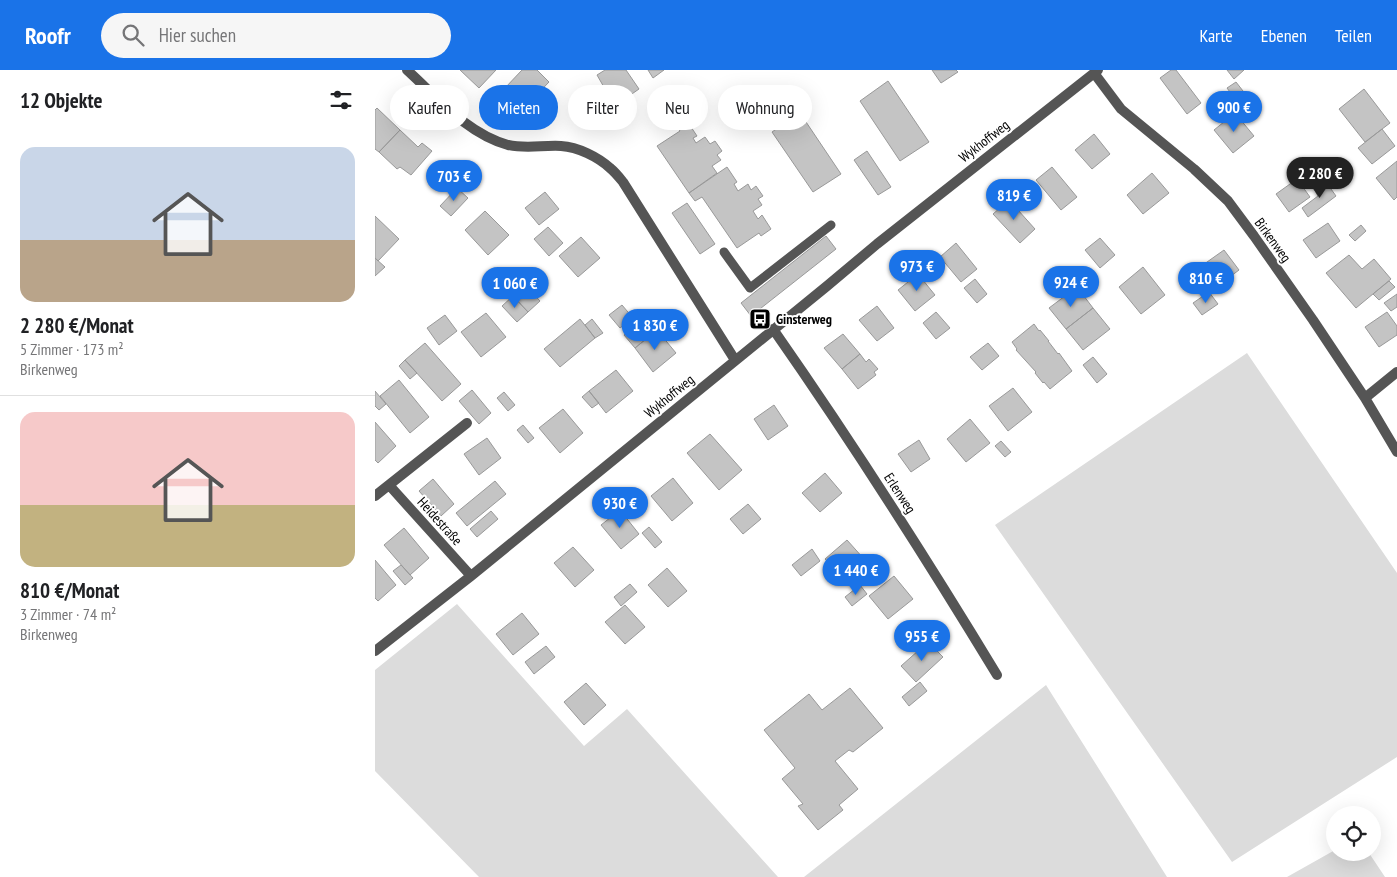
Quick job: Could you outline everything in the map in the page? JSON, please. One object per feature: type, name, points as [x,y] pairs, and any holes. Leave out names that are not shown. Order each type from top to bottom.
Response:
[{"type":"street","points":[[407,70],[460,121],[484,136],[508,145],[530,148],[562,146],[576,149],[610,168],[623,182],[735,360]]},
{"type":"street","name":"Wykhoffweg","points":[[375,650],[471,576],[877,244],[1096,71]]},
{"type":"street","name":"Birkenweg","points":[[1096,71],[1121,109],[1194,169],[1228,202],[1313,320],[1365,398],[1397,452]]},
{"type":"street","name":"Erlenweg","points":[[773,330],[827,407],[896,512],[997,675]]},
{"type":"street","points":[[1365,398],[1397,372]]},
{"type":"street","points":[[375,496],[467,423]]},
{"type":"street","name":"Heidestraße","points":[[389,485],[471,576]]},
{"type":"lane","points":[[724,252],[750,288],[831,225]]},
{"type":"shaded area","points":[[1247,353],[1397,573],[1397,757],[1232,862],[995,525]]},
{"type":"shaded area","points":[[457,604],[584,746],[627,709],[778,877],[479,877],[375,771],[375,670]]},
{"type":"shaded area","points":[[1046,685],[1167,877],[804,877]]},
{"type":"shaded area","points":[[1326,855],[1326,861],[1374,861],[1385,877],[1287,877]]},
{"type":"building","points":[[460,70],[496,70],[482,85],[479,85],[479,88]]},
{"type":"building","points":[[522,70],[537,70],[549,82],[546,85],[508,85]]},
{"type":"building","points":[[605,70],[626,70],[636,85],[603,85],[597,75]]},
{"type":"building","points":[[648,70],[664,70],[653,78]]},
{"type":"building","points":[[932,70],[956,70],[958,72],[941,83]]},
{"type":"building","points":[[1171,70],[1176,70],[1201,103],[1187,114],[1160,78]]},
{"type":"building","points":[[1227,70],[1244,70],[1234,79]]},
{"type":"building","points":[[888,81],[929,142],[900,161],[860,101]]},
{"type":"building","points":[[1236,82],[1250,100],[1241,107],[1227,88]]},
{"type":"building","points":[[1364,89],[1390,123],[1365,142],[1339,109]]},
{"type":"building","points":[[377,108],[390,120],[390,130],[400,130],[379,152],[375,149],[375,110]]},
{"type":"building","points":[[1235,113],[1254,136],[1233,153],[1214,130]]},
{"type":"building","points":[[1382,129],[1395,146],[1372,164],[1358,148]]},
{"type":"building","points":[[400,130],[418,147],[422,143],[432,151],[411,175],[400,167],[397,169],[379,152]]},
{"type":"building","points":[[693,130],[697,136],[693,138],[696,143],[705,137],[710,144],[715,141],[722,151],[717,155],[721,160],[712,166],[717,173],[689,193],[657,146],[680,131]]},
{"type":"building","points":[[775,130],[811,130],[841,174],[813,192],[772,132]]},
{"type":"building","points":[[1094,134],[1110,154],[1092,169],[1075,150]]},
{"type":"building","points":[[867,151],[891,187],[878,195],[854,160]]},
{"type":"building","points":[[1397,161],[1397,197],[1394,200],[1376,178]]},
{"type":"building","points":[[727,167],[737,182],[734,184],[738,191],[748,184],[751,190],[756,186],[763,196],[758,199],[762,205],[753,211],[758,219],[762,215],[771,229],[761,236],[759,233],[737,248],[702,197],[695,201],[689,193]]},
{"type":"building","points":[[1052,167],[1077,197],[1061,210],[1036,180]]},
{"type":"building","points":[[1152,173],[1169,193],[1143,214],[1127,195]]},
{"type":"building","points":[[1297,179],[1310,197],[1289,212],[1276,194]]},
{"type":"building","points":[[1326,182],[1336,196],[1308,217],[1302,208],[1318,196],[1314,189]]},
{"type":"building","points":[[457,188],[468,198],[451,216],[440,206]]},
{"type":"building","points":[[545,192],[559,209],[539,225],[525,208]]},
{"type":"building","points":[[1009,200],[1035,229],[1020,243],[993,214]]},
{"type":"building","points":[[687,203],[715,244],[700,254],[672,213]]},
{"type":"building","points":[[485,211],[509,235],[488,255],[465,230]]},
{"type":"building","points":[[375,216],[399,239],[378,261],[375,258]]},
{"type":"building","points":[[1328,223],[1340,241],[1316,258],[1303,240]]},
{"type":"building","points":[[1361,225],[1366,231],[1355,241],[1349,235]]},
{"type":"building","points":[[548,227],[563,243],[549,256],[534,239]]},
{"type":"building","points":[[826,236],[836,249],[751,316],[741,303]]},
{"type":"building","points":[[581,237],[600,258],[578,277],[559,256]]},
{"type":"building","points":[[1100,238],[1115,255],[1100,268],[1085,250]]},
{"type":"building","points":[[956,243],[977,269],[961,282],[940,257]]},
{"type":"building","points":[[1224,250],[1239,270],[1215,288],[1200,267]]},
{"type":"building","points":[[1349,255],[1362,269],[1374,259],[1391,279],[1356,308],[1326,273]]},
{"type":"building","points":[[375,258],[385,267],[375,276]]},
{"type":"building","points":[[1143,267],[1165,295],[1141,314],[1119,287]]},
{"type":"building","points":[[918,274],[935,295],[915,311],[898,290]]},
{"type":"building","points":[[975,279],[987,294],[977,303],[964,288]]},
{"type":"building","points":[[1389,281],[1395,287],[1379,300],[1373,294]]},
{"type":"building","points":[[525,285],[540,301],[528,312],[513,296]]},
{"type":"building","points":[[1077,287],[1093,308],[1066,329],[1049,308]]},
{"type":"building","points":[[1209,292],[1218,304],[1202,315],[1193,303]]},
{"type":"building","points":[[1397,294],[1397,307],[1391,311],[1384,303]]},
{"type":"building","points":[[513,296],[528,312],[517,322],[502,306]]},
{"type":"building","points":[[622,305],[633,318],[620,328],[609,315]]},
{"type":"building","points":[[877,306],[894,328],[877,341],[859,320]]},
{"type":"building","points":[[1093,308],[1110,329],[1083,350],[1066,329]]},
{"type":"building","points":[[936,312],[950,328],[936,339],[923,323]]},
{"type":"building","points":[[1387,312],[1397,326],[1397,335],[1379,347],[1365,327]]},
{"type":"building","points":[[486,313],[506,337],[481,357],[461,332]]},
{"type":"building","points":[[445,315],[457,331],[439,345],[427,328]]},
{"type":"building","points":[[647,317],[657,330],[635,348],[624,335]]},
{"type":"building","points":[[580,319],[595,338],[560,367],[544,349]]},
{"type":"building","points":[[592,319],[603,333],[595,338],[585,325]]},
{"type":"building","points":[[1034,324],[1072,371],[1050,389],[1016,350],[1012,342]]},
{"type":"building","points":[[657,330],[676,353],[653,372],[635,348]]},
{"type":"building","points":[[843,334],[860,354],[842,369],[824,348]]},
{"type":"building","points":[[425,343],[461,384],[442,401],[405,360]]},
{"type":"building","points":[[988,343],[999,356],[982,370],[970,357]]},
{"type":"building","points":[[860,354],[866,362],[869,359],[878,369],[874,372],[876,375],[858,389],[842,369]]},
{"type":"building","points":[[1093,357],[1107,374],[1097,383],[1083,365]]},
{"type":"building","points":[[405,360],[417,373],[410,379],[399,366]]},
{"type":"building","points":[[616,370],[633,391],[606,413],[589,391]]},
{"type":"building","points":[[399,380],[429,417],[410,433],[380,396]]},
{"type":"building","points":[[1013,388],[1032,412],[1008,431],[989,406]]},
{"type":"building","points":[[472,390],[491,413],[479,424],[459,401]]},
{"type":"building","points":[[375,391],[386,404],[379,410],[375,406]]},
{"type":"building","points":[[589,391],[599,403],[592,408],[582,397]]},
{"type":"building","points":[[504,392],[515,405],[508,411],[497,398]]},
{"type":"building","points":[[774,405],[788,426],[768,440],[754,419]]},
{"type":"building","points":[[563,409],[583,433],[560,453],[539,428]]},
{"type":"building","points":[[970,419],[990,443],[966,462],[947,439]]},
{"type":"building","points":[[375,422],[396,446],[378,463],[375,460]]},
{"type":"building","points":[[523,425],[534,438],[528,443],[517,430]]},
{"type":"building","points":[[710,434],[742,470],[719,490],[687,453]]},
{"type":"building","points":[[487,438],[501,458],[479,475],[464,454]]},
{"type":"building","points":[[919,440],[930,459],[911,472],[898,454]]},
{"type":"building","points":[[1001,441],[1011,452],[1005,457],[995,446]]},
{"type":"building","points":[[825,473],[842,493],[820,512],[802,493]]},
{"type":"building","points":[[673,478],[693,503],[672,521],[651,496]]},
{"type":"building","points":[[433,479],[454,504],[441,516],[419,491]]},
{"type":"building","points":[[495,481],[506,494],[467,526],[456,513]]},
{"type":"building","points":[[748,504],[761,519],[743,534],[730,519]]},
{"type":"building","points":[[620,510],[639,534],[621,549],[601,525]]},
{"type":"building","points":[[491,511],[498,519],[477,537],[470,529]]},
{"type":"building","points":[[649,527],[662,542],[655,548],[642,533]]},
{"type":"building","points":[[404,528],[429,558],[410,575],[384,545]]},
{"type":"building","points":[[847,540],[864,559],[843,578],[825,559]]},
{"type":"building","points":[[573,547],[594,570],[575,587],[554,563]]},
{"type":"building","points":[[812,549],[820,561],[801,576],[792,565]]},
{"type":"building","points":[[375,560],[396,585],[378,601],[375,598]]},
{"type":"building","points":[[401,565],[413,578],[405,585],[393,571]]},
{"type":"building","points":[[667,568],[687,591],[668,607],[648,585]]},
{"type":"building","points":[[894,576],[913,599],[888,619],[869,596]]},
{"type":"building","points":[[630,584],[637,592],[621,606],[614,597]]},
{"type":"building","points":[[860,585],[867,594],[852,606],[845,597]]},
{"type":"building","points":[[625,605],[645,627],[625,644],[605,622]]},
{"type":"building","points":[[522,613],[539,634],[513,655],[496,634]]},
{"type":"building","points":[[928,642],[943,657],[916,682],[901,666]]},
{"type":"building","points":[[546,646],[555,657],[534,674],[525,662]]},
{"type":"building","points":[[920,682],[927,691],[909,706],[902,697]]},
{"type":"building","points":[[586,683],[606,705],[584,725],[564,702]]},
{"type":"building","points":[[850,688],[883,728],[853,752],[849,750],[835,761],[858,789],[839,805],[843,810],[818,830],[798,806],[803,804],[782,779],[795,768],[764,730],[809,694],[822,710]]},
{"type":"place","name":"Ginsterweg","points":[[760,319]]}]
